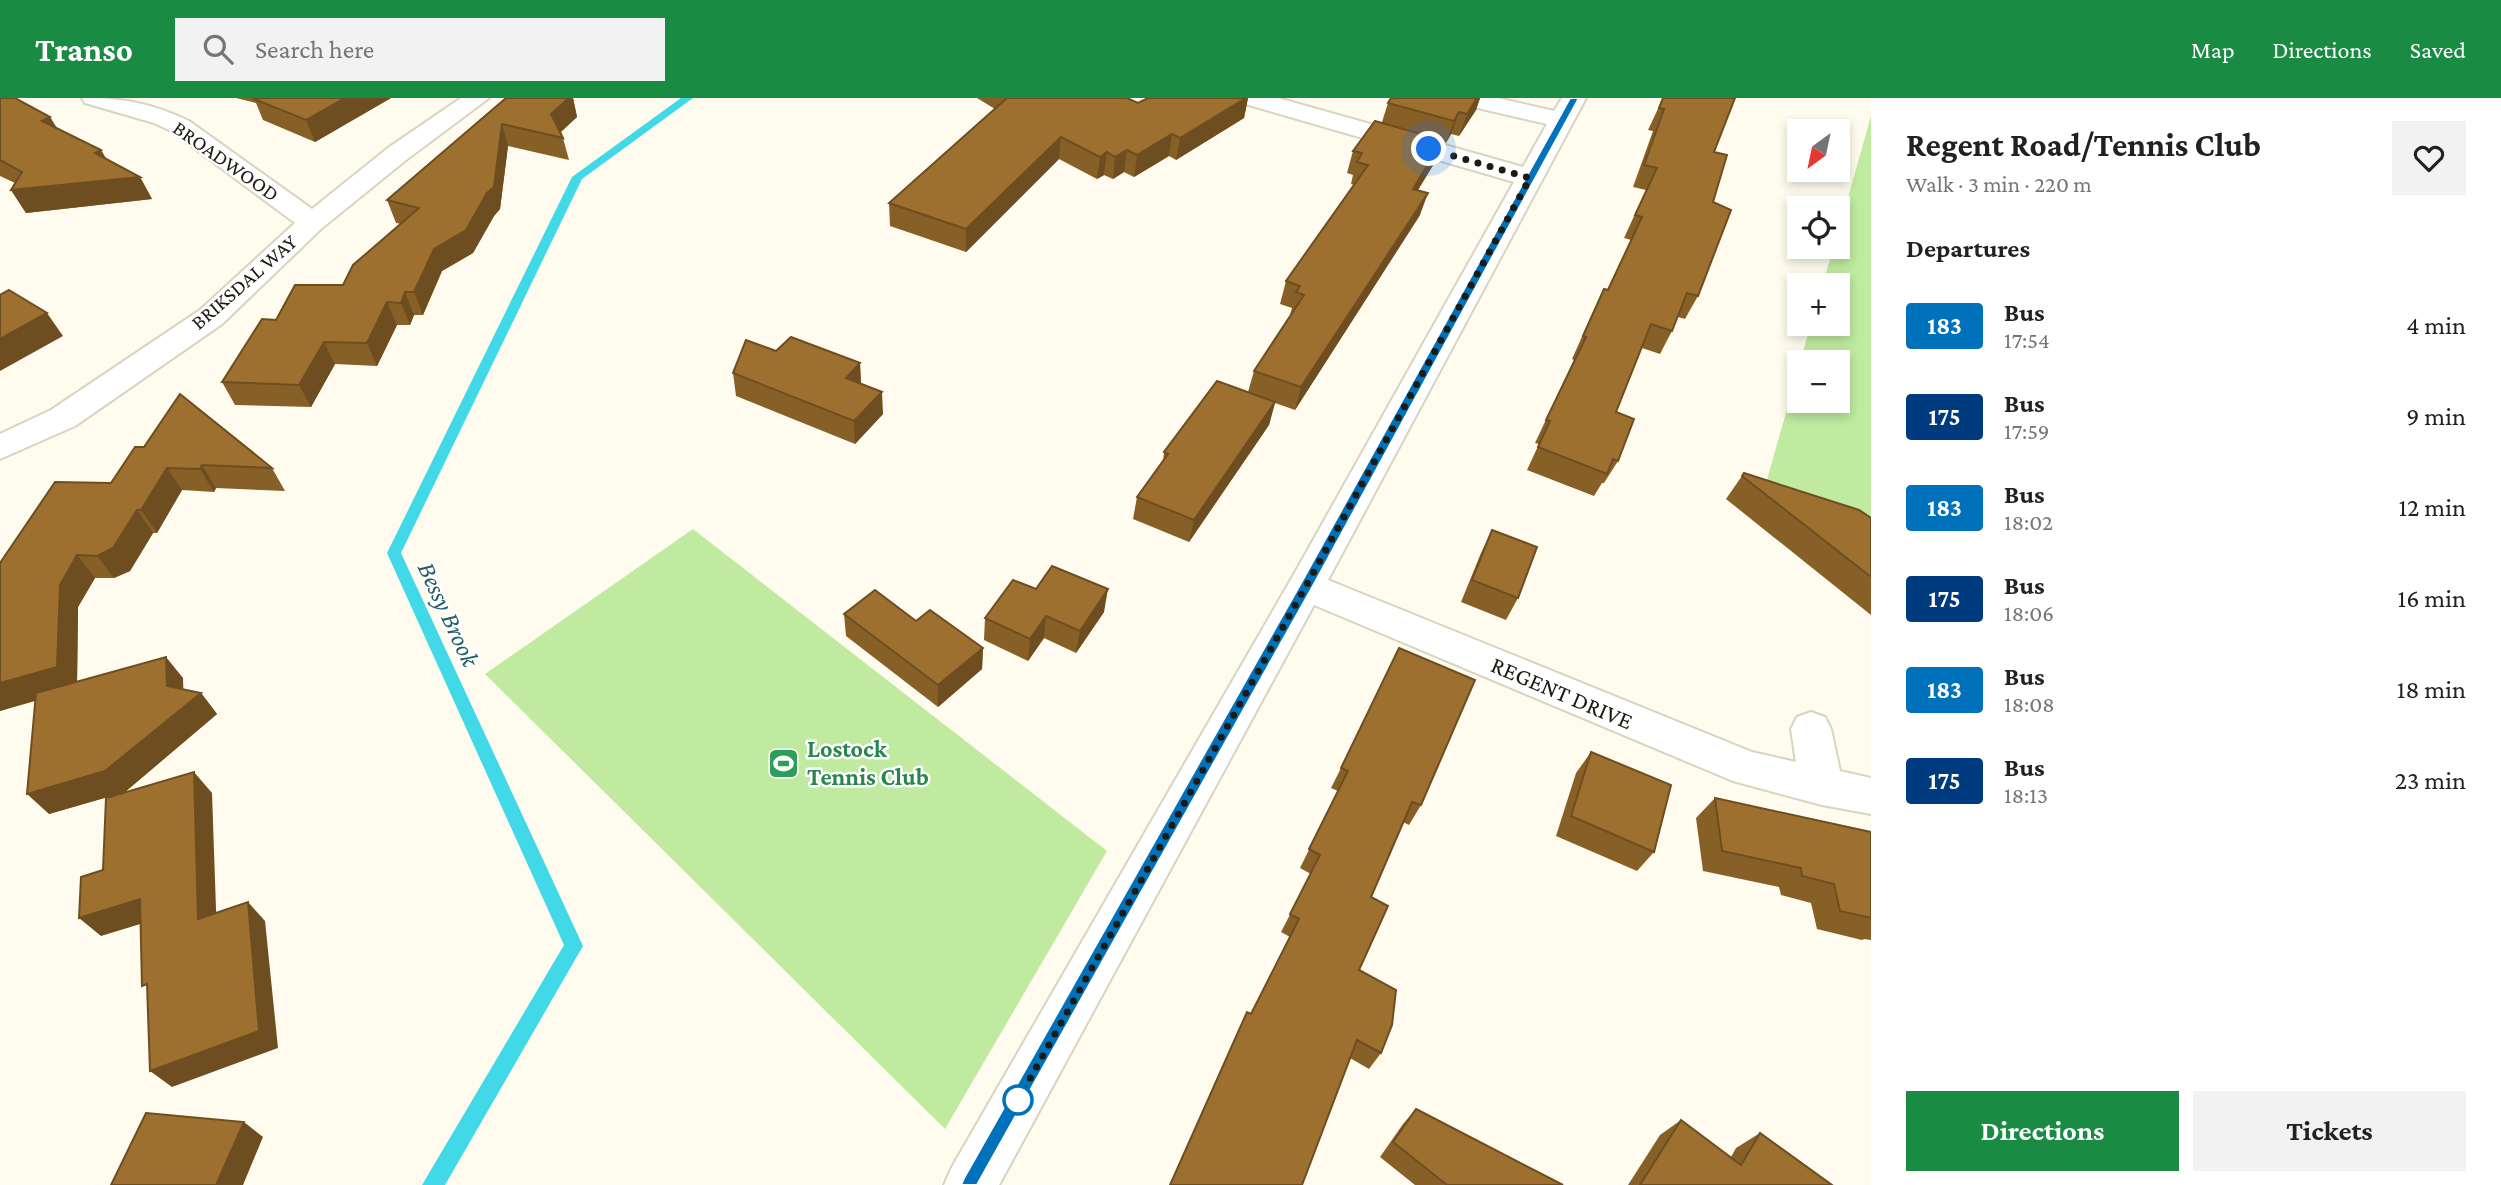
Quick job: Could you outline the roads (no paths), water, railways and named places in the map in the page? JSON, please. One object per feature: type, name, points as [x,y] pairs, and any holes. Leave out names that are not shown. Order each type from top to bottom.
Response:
[{"type":"street","name":"BROADWOOD","points":[[94,98],[163,118],[180,126],[312,222]]},
{"type":"street","name":"BRIKSDAL WAY","points":[[0,448],[63,418],[211,317],[312,222],[397,154],[477,98]]},
{"type":"street","points":[[1251,98],[1530,178]]},
{"type":"street","points":[[970,1185],[1306,586],[1568,109],[1465,98]]},
{"type":"street","name":"REGENT DRIVE","points":[[1306,586],[1748,769],[1871,796]]},
{"type":"street","points":[[1811,729],[1822,787]]},
{"type":"waterway","name":"Bessy Brook","points":[[433,1185],[574,946],[394,553],[577,177],[688,98]]},
{"type":"place","name":"Lostock Tennis Club","points":[[784,763]]}]
